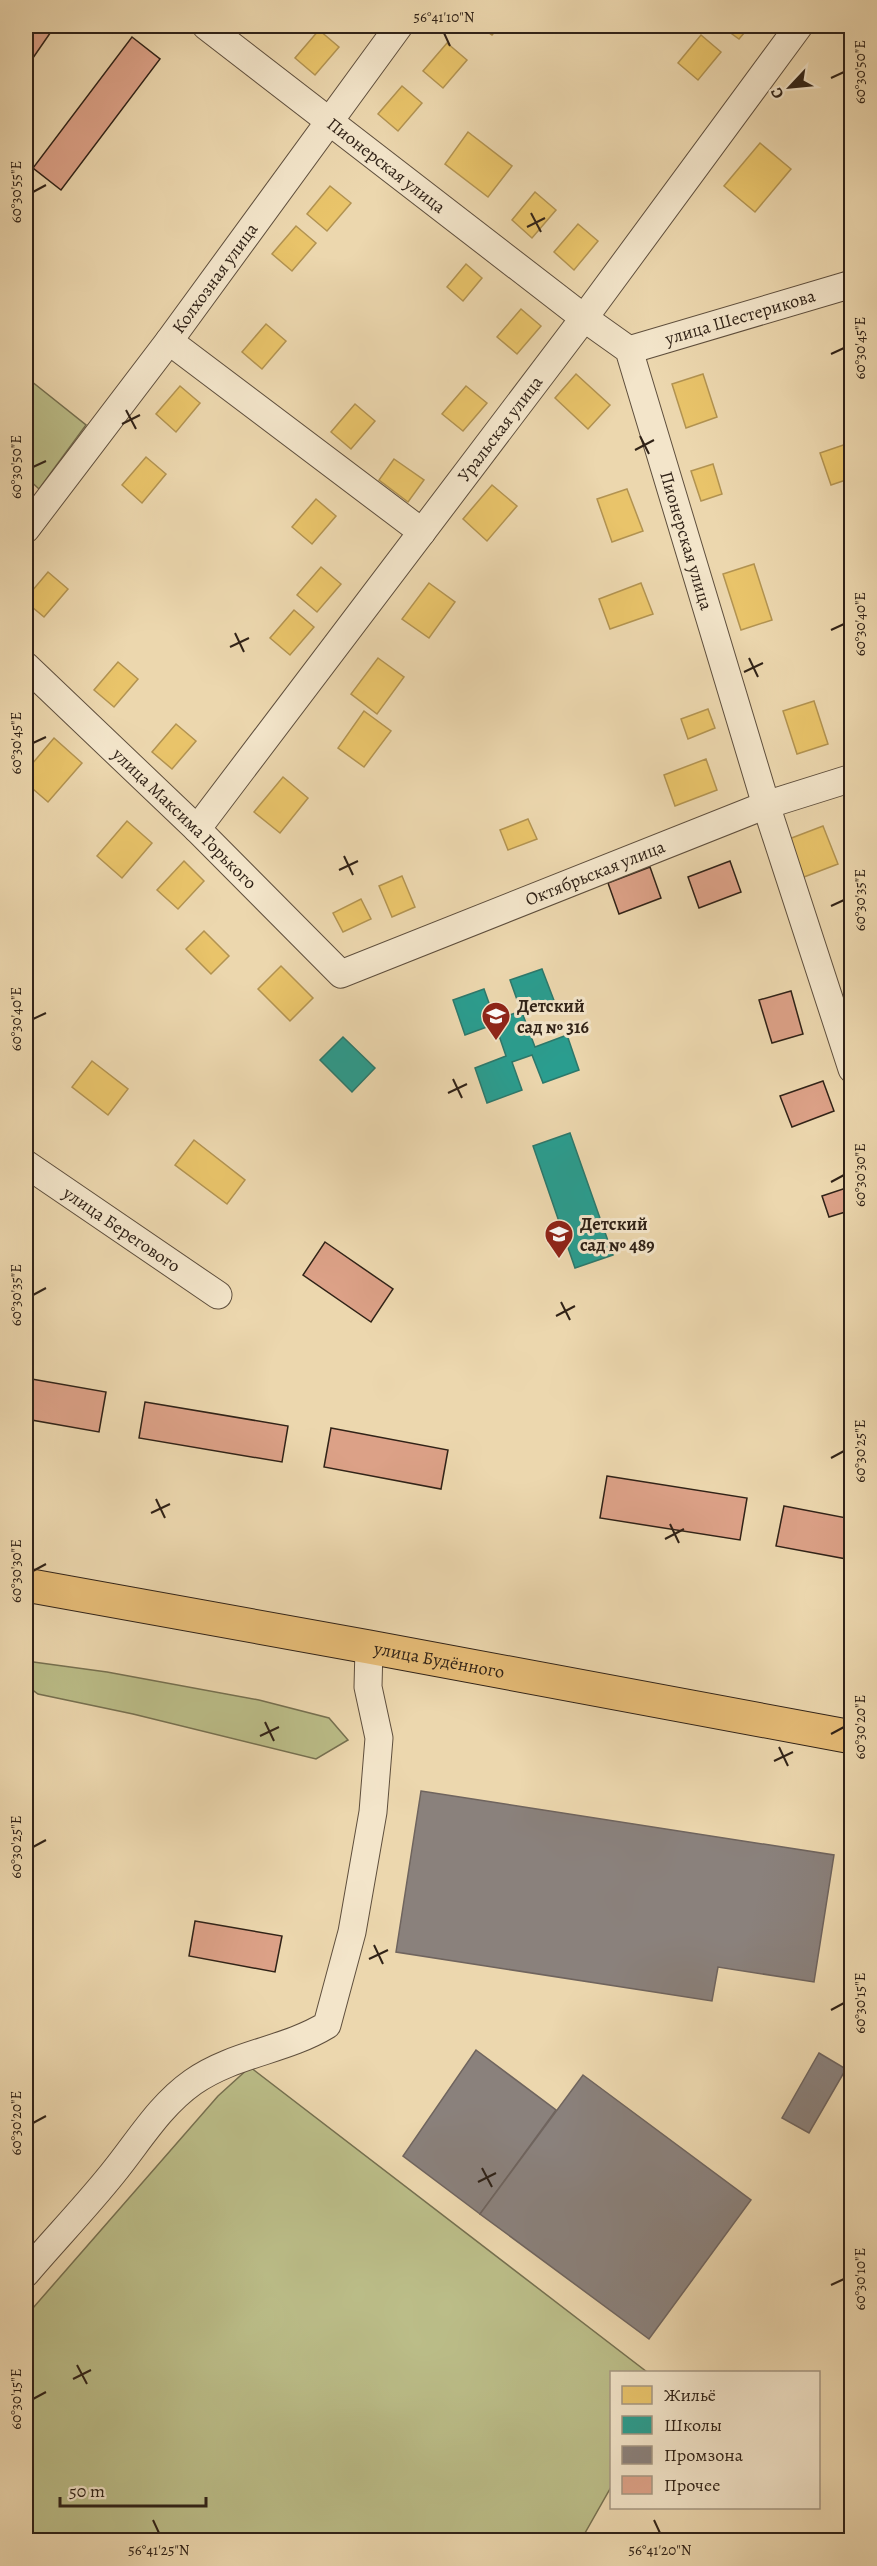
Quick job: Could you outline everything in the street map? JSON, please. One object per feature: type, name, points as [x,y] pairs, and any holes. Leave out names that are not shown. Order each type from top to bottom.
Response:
[{"type":"main road","name":"улица Будённого","points":[[26,1585],[850,1733]]},
{"type":"street","name":"Пионерская улица","points":[[207,26],[584,318],[629,350],[766,805],[852,1068]]},
{"type":"street","name":"Колхозная улица","points":[[26,529],[169,340],[399,26]]},
{"type":"street","name":"Уральская улица","points":[[197,829],[584,318],[799,26]]},
{"type":"street","name":"улица Шестерикова","points":[[629,350],[852,284]]},
{"type":"street","points":[[169,340],[422,532]]},
{"type":"street","name":"улица Максима Горького","points":[[26,666],[197,829],[341,974]]},
{"type":"street","name":"Октябрьская улица","points":[[341,974],[766,805],[852,778]]},
{"type":"street","name":"улица Берегового","points":[[26,1164],[218,1295]]},
{"type":"street","points":[[26,2273],[112,2174],[162,2107],[221,2065],[304,2039],[327,2025],[352,1932],[373,1812],[379,1738],[368,1687],[369,1647]]},
{"type":"green space","points":[[26,377],[86,425],[39,489],[26,477]]},
{"type":"green space","points":[[26,1661],[107,1672],[259,1700],[329,1718],[348,1740],[316,1759],[133,1714],[38,1694],[26,1685]]},
{"type":"green space","points":[[250,2067],[646,2371],[610,2371],[610,2489],[581,2540],[26,2540],[26,2316],[218,2096]]},
{"type":"building: Жильё","points":[[479,26],[500,26],[492,35]]},
{"type":"building: Жильё","points":[[721,26],[750,26],[739,39]]},
{"type":"building: Жильё","points":[[319,30],[339,47],[315,75],[295,58]]},
{"type":"building: Жильё","points":[[701,35],[721,52],[698,80],[678,63]]},
{"type":"building: Жильё","points":[[447,43],[467,60],[443,88],[423,71]]},
{"type":"building: Жильё","points":[[402,86],[422,103],[398,131],[378,114]]},
{"type":"building: Жильё","points":[[468,132],[512,166],[488,197],[445,164]]},
{"type":"building: Жильё","points":[[760,143],[791,169],[755,212],[724,186]]},
{"type":"building: Жильё","points":[[330,186],[351,203],[327,231],[307,214]]},
{"type":"building: Жильё","points":[[535,192],[556,210],[532,238],[512,220]]},
{"type":"building: Жильё","points":[[578,224],[598,241],[574,270],[554,252]]},
{"type":"building: Жильё","points":[[296,226],[316,243],[292,271],[272,254]]},
{"type":"building: Жильё","points":[[466,264],[482,278],[463,301],[447,287]]},
{"type":"building: Жильё","points":[[521,309],[541,326],[517,354],[497,337]]},
{"type":"building: Жильё","points":[[266,324],[286,341],[262,369],[242,352]]},
{"type":"building: Жильё","points":[[576,374],[610,405],[588,429],[555,398]]},
{"type":"building: Жильё","points":[[703,374],[717,417],[686,428],[672,384]]},
{"type":"building: Жильё","points":[[180,386],[200,403],[176,432],[156,414]]},
{"type":"building: Жильё","points":[[466,386],[487,403],[463,431],[442,414]]},
{"type":"building: Жильё","points":[[355,404],[375,421],[351,449],[331,432]]},
{"type":"building: Жильё","points":[[852,442],[852,478],[831,485],[820,453]]},
{"type":"building: Жильё","points":[[146,457],[166,474],[142,503],[122,485]]},
{"type":"building: Жильё","points":[[394,459],[424,480],[408,502],[379,480]]},
{"type":"building: Жильё","points":[[713,464],[722,494],[701,501],[691,471]]},
{"type":"building: Жильё","points":[[492,485],[517,506],[487,541],[463,519]]},
{"type":"building: Жильё","points":[[627,489],[643,531],[612,542],[597,499]]},
{"type":"building: Жильё","points":[[316,499],[336,516],[312,544],[292,527]]},
{"type":"building: Жильё","points":[[754,564],[772,620],[741,630],[723,574]]},
{"type":"building: Жильё","points":[[321,567],[341,584],[317,612],[297,595]]},
{"type":"building: Жильё","points":[[48,572],[68,589],[44,617],[26,602],[26,598]]},
{"type":"building: Жильё","points":[[429,583],[455,602],[429,638],[402,619]]},
{"type":"building: Жильё","points":[[641,583],[653,614],[610,629],[599,599]]},
{"type":"building: Жильё","points":[[294,610],[314,627],[290,655],[270,638]]},
{"type":"building: Жильё","points":[[378,658],[404,677],[377,714],[351,694]]},
{"type":"building: Жильё","points":[[118,662],[138,679],[114,707],[94,690]]},
{"type":"building: Жильё","points":[[814,701],[828,744],[797,754],[783,711]]},
{"type":"building: Жильё","points":[[708,709],[715,728],[688,739],[681,719]]},
{"type":"building: Жильё","points":[[364,711],[391,731],[364,767],[338,748]]},
{"type":"building: Жильё","points":[[176,724],[196,741],[172,769],[152,752]]},
{"type":"building: Жильё","points":[[54,738],[82,763],[48,802],[26,783],[26,771]]},
{"type":"building: Жильё","points":[[706,759],[717,790],[675,806],[664,775]]},
{"type":"building: Жильё","points":[[283,777],[308,798],[280,833],[254,812]]},
{"type":"building: Жильё","points":[[528,819],[537,839],[508,850],[500,830]]},
{"type":"building: Жильё","points":[[127,821],[152,843],[122,878],[97,856]]},
{"type":"building: Жильё","points":[[823,826],[838,864],[804,877],[789,839]]},
{"type":"building: Жильё","points":[[184,861],[204,881],[178,909],[157,890]]},
{"type":"building: Жильё","points":[[402,876],[415,907],[392,917],[379,886]]},
{"type":"building: Жильё","points":[[361,899],[371,919],[343,932],[333,913]]},
{"type":"building: Жильё","points":[[204,931],[229,956],[211,974],[186,949]]},
{"type":"building: Жильё","points":[[281,966],[313,998],[290,1021],[258,989]]},
{"type":"building: Жильё","points":[[92,1061],[128,1089],[108,1115],[72,1087]]},
{"type":"building: Жильё","points":[[194,1140],[245,1180],[227,1204],[175,1165]]},
{"type":"building: Школы","points":[[542,969],[555,1003],[523,1015],[535,1047],[567,1035],[579,1070],[543,1083],[532,1055],[512,1062],[522,1090],[487,1103],[475,1068],[506,1056],[495,1024],[465,1035],[453,1000],[484,989],[495,1020],[521,1011],[510,980]]},
{"type":"building: Школы","points":[[343,1037],[375,1068],[352,1092],[320,1060]]},
{"type":"building: Школы","points":[[570,1133],[613,1255],[575,1268],[533,1146]]},
{"type":"building: Промзона","points":[[421,1791],[834,1855],[814,1982],[718,1967],[712,2001],[396,1952]]},
{"type":"building: Промзона","points":[[476,2050],[556,2110],[480,2214],[403,2156]]},
{"type":"building: Промзона","points":[[819,2053],[846,2069],[809,2133],[782,2118]]},
{"type":"building: Промзона","points":[[583,2075],[751,2200],[649,2339],[480,2214]]},
{"type":"building: Прочее","points":[[26,26],[55,26],[26,68]]},
{"type":"building: Прочее","points":[[132,37],[160,59],[61,190],[33,168]]},
{"type":"building: Прочее","points":[[730,861],[741,892],[699,908],[688,877]]},
{"type":"building: Прочее","points":[[650,867],[661,898],[619,914],[608,883]]},
{"type":"building: Прочее","points":[[791,991],[803,1034],[772,1043],[759,1000]]},
{"type":"building: Прочее","points":[[823,1081],[834,1111],[792,1127],[780,1096]]},
{"type":"building: Прочее","points":[[852,1186],[852,1210],[829,1217],[822,1196]]},
{"type":"building: Прочее","points":[[325,1242],[393,1289],[371,1322],[303,1275]]},
{"type":"building: Прочее","points":[[26,1378],[106,1392],[99,1432],[26,1419]]},
{"type":"building: Прочее","points":[[145,1402],[288,1426],[282,1462],[139,1438]]},
{"type":"building: Прочее","points":[[331,1428],[448,1450],[441,1489],[324,1467]]},
{"type":"building: Прочее","points":[[607,1476],[747,1498],[740,1540],[600,1518]]},
{"type":"building: Прочее","points":[[784,1506],[852,1519],[852,1560],[776,1546]]},
{"type":"building: Прочее","points":[[195,1921],[282,1936],[275,1972],[189,1956]]},
{"type":"place","name":"Детский сад № 316","points":[[496,1042]]},
{"type":"place","name":"Детский сад № 489","points":[[559,1260]]}]
